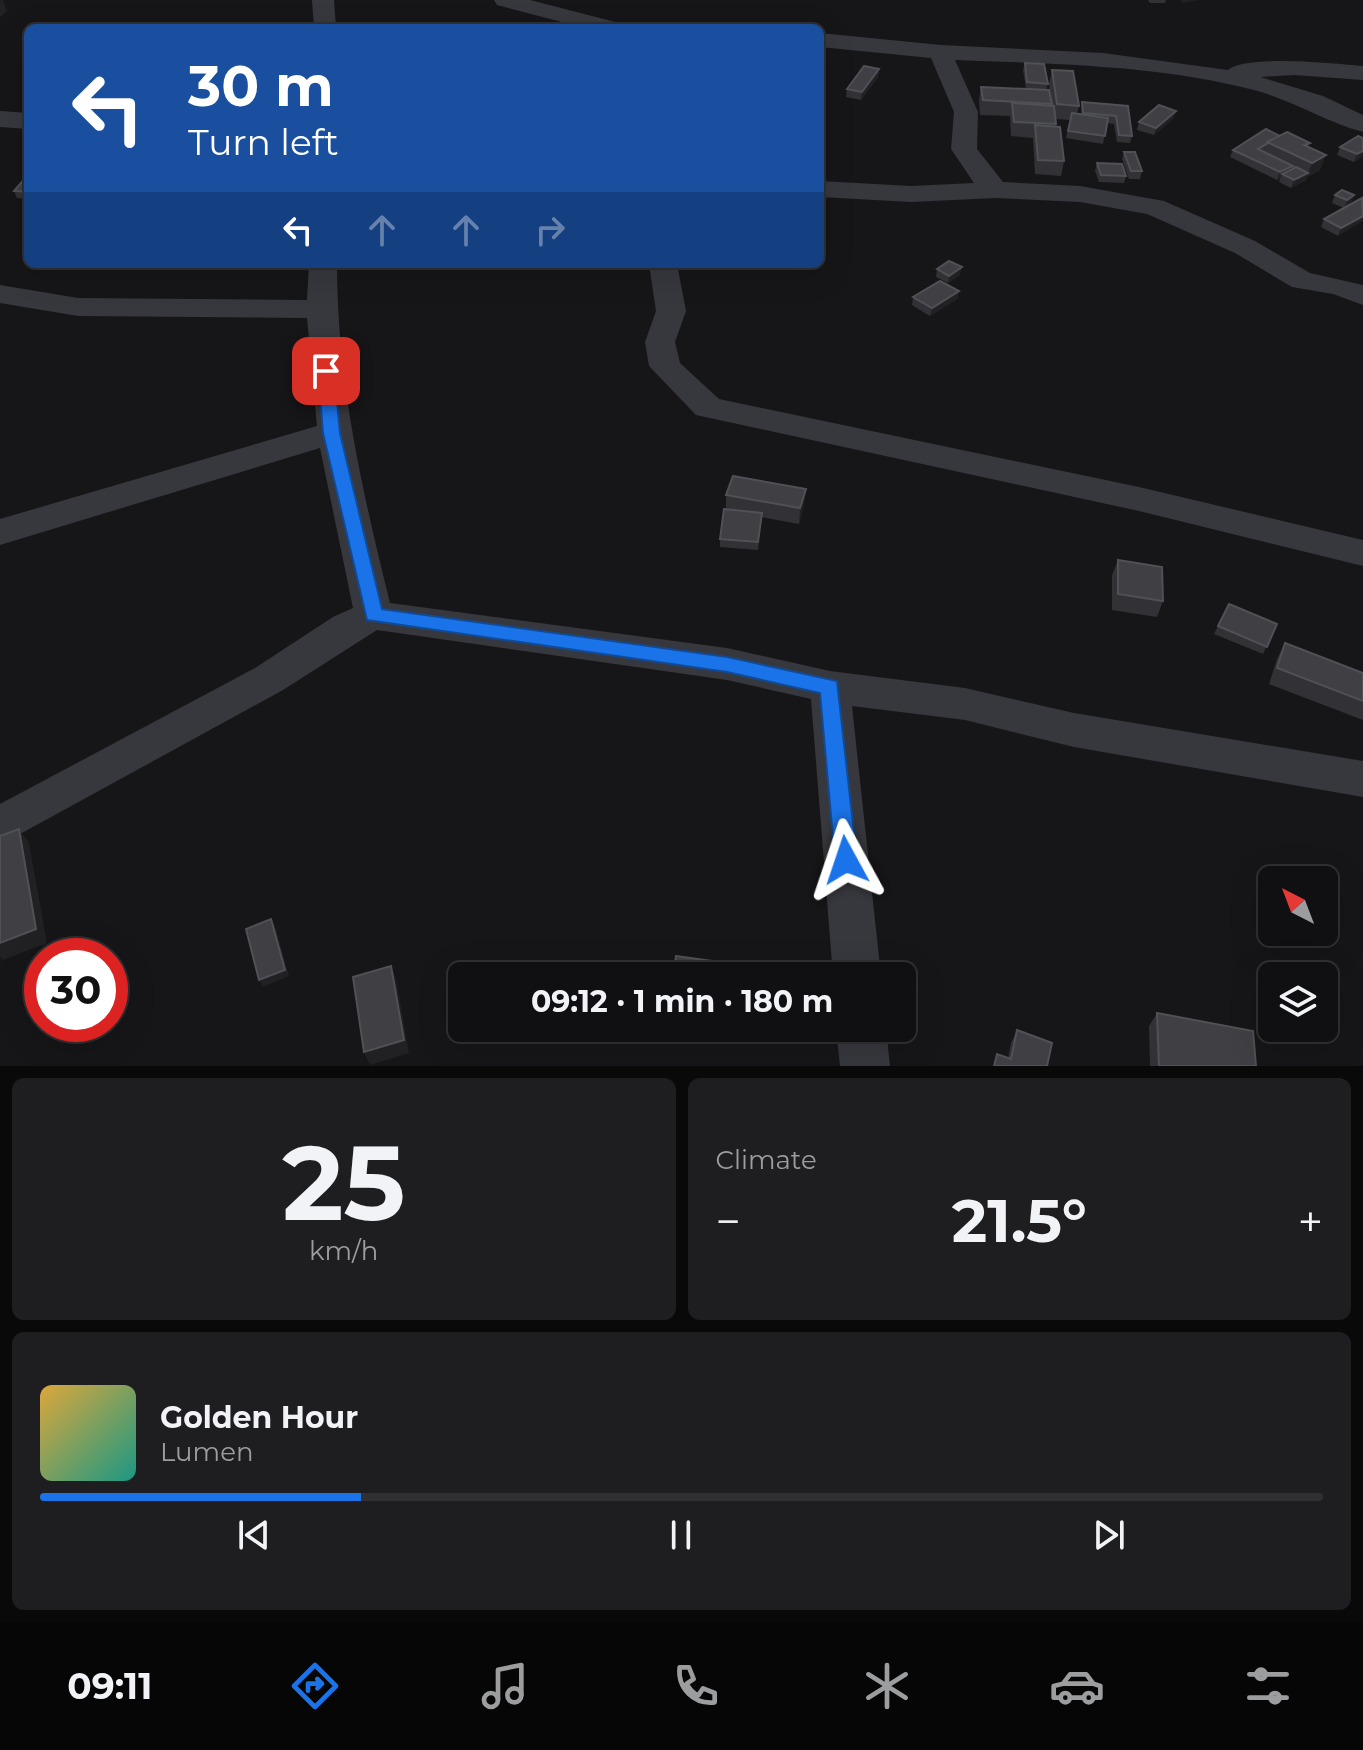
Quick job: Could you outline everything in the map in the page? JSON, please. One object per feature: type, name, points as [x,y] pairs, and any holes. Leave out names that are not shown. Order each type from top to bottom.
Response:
[{"type":"street","points":[[323,0],[325,24]]},
{"type":"street","points":[[505,0],[596,24]]},
{"type":"street","points":[[824,40],[941,52],[1052,55],[1222,73],[1294,68],[1363,73]]},
{"type":"street","points":[[941,52],[946,72],[966,112],[964,149],[974,167],[995,190]]},
{"type":"street","points":[[1222,73],[1363,124]]},
{"type":"street","points":[[0,119],[24,121]]},
{"type":"street","points":[[824,189],[911,194],[995,190],[1080,194],[1154,207],[1245,247],[1302,281],[1339,286],[1363,296]]},
{"type":"street","points":[[323,268],[320,309],[332,433],[374,615]]},
{"type":"street","points":[[664,268],[671,311],[660,342],[665,366],[708,407],[1139,499],[1363,553]]},
{"type":"street","points":[[0,294],[78,307],[320,309]]},
{"type":"street","points":[[0,532],[332,433]]},
{"type":"street","points":[[0,826],[269,679],[347,627],[374,615],[727,664],[830,687],[965,704],[1074,730],[1363,779]]},
{"type":"street","points":[[830,687],[856,962]]},
{"type":"street","points":[[862,1042],[865,1066]]},
{"type":"building","points":[[1025,63],[1044,64],[1048,84],[1027,82]]},
{"type":"building","points":[[864,66],[879,69],[862,92],[847,89]]},
{"type":"building","points":[[1052,70],[1073,71],[1079,106],[1057,104]]},
{"type":"building","points":[[981,87],[1049,90],[1052,104],[983,100]]},
{"type":"building","points":[[1082,102],[1128,106],[1132,136],[1119,135],[1116,116],[1083,113]]},
{"type":"building","points":[[1012,103],[1054,106],[1056,124],[1014,122]]},
{"type":"building","points":[[1159,105],[1176,111],[1156,128],[1139,122]]},
{"type":"building","points":[[1072,113],[1108,118],[1105,136],[1068,131]]},
{"type":"building","points":[[1035,125],[1060,127],[1064,161],[1038,160]]},
{"type":"building","points":[[1266,129],[1280,136],[1258,149],[1293,166],[1280,172],[1233,150]]},
{"type":"building","points":[[1287,132],[1310,143],[1304,145],[1326,155],[1312,163],[1267,142]]},
{"type":"building","points":[[1358,136],[1363,138],[1363,151],[1357,154],[1340,147]]},
{"type":"building","points":[[1124,152],[1135,152],[1142,171],[1131,171]]},
{"type":"building","points":[[1097,163],[1122,164],[1126,176],[1101,175]]},
{"type":"building","points":[[1296,167],[1308,173],[1294,180],[1282,174]]},
{"type":"building","points":[[24,180],[24,192],[14,191]]},
{"type":"building","points":[[1342,190],[1354,195],[1347,200],[1335,195]]},
{"type":"building","points":[[1362,198],[1363,216],[1341,228],[1324,219]]},
{"type":"building","points":[[949,261],[962,267],[949,276],[937,269]]},
{"type":"building","points":[[940,281],[959,291],[932,308],[913,297]]},
{"type":"building","points":[[733,476],[806,489],[800,508],[726,495]]},
{"type":"building","points":[[724,509],[762,513],[758,542],[720,539]]},
{"type":"building","points":[[1118,560],[1162,567],[1163,601],[1118,594]]},
{"type":"building","points":[[1229,604],[1277,624],[1267,647],[1218,626]]},
{"type":"building","points":[[1285,643],[1363,673],[1363,701],[1277,668]]},
{"type":"building","points":[[19,829],[36,929],[0,943],[0,836]]},
{"type":"building","points":[[271,919],[285,970],[259,980],[246,929]]},
{"type":"building","points":[[676,956],[713,961],[713,962],[675,962]]},
{"type":"building","points":[[391,966],[404,1040],[364,1052],[353,977]]},
{"type":"building","points":[[1157,1013],[1253,1031],[1256,1066],[1159,1066]]},
{"type":"building","points":[[1017,1030],[1052,1043],[1047,1066],[994,1066],[997,1054],[1011,1059]]},
{"type":"route","points":[[326,371],[332,433],[374,615],[727,664],[830,687],[846,860]]}]
